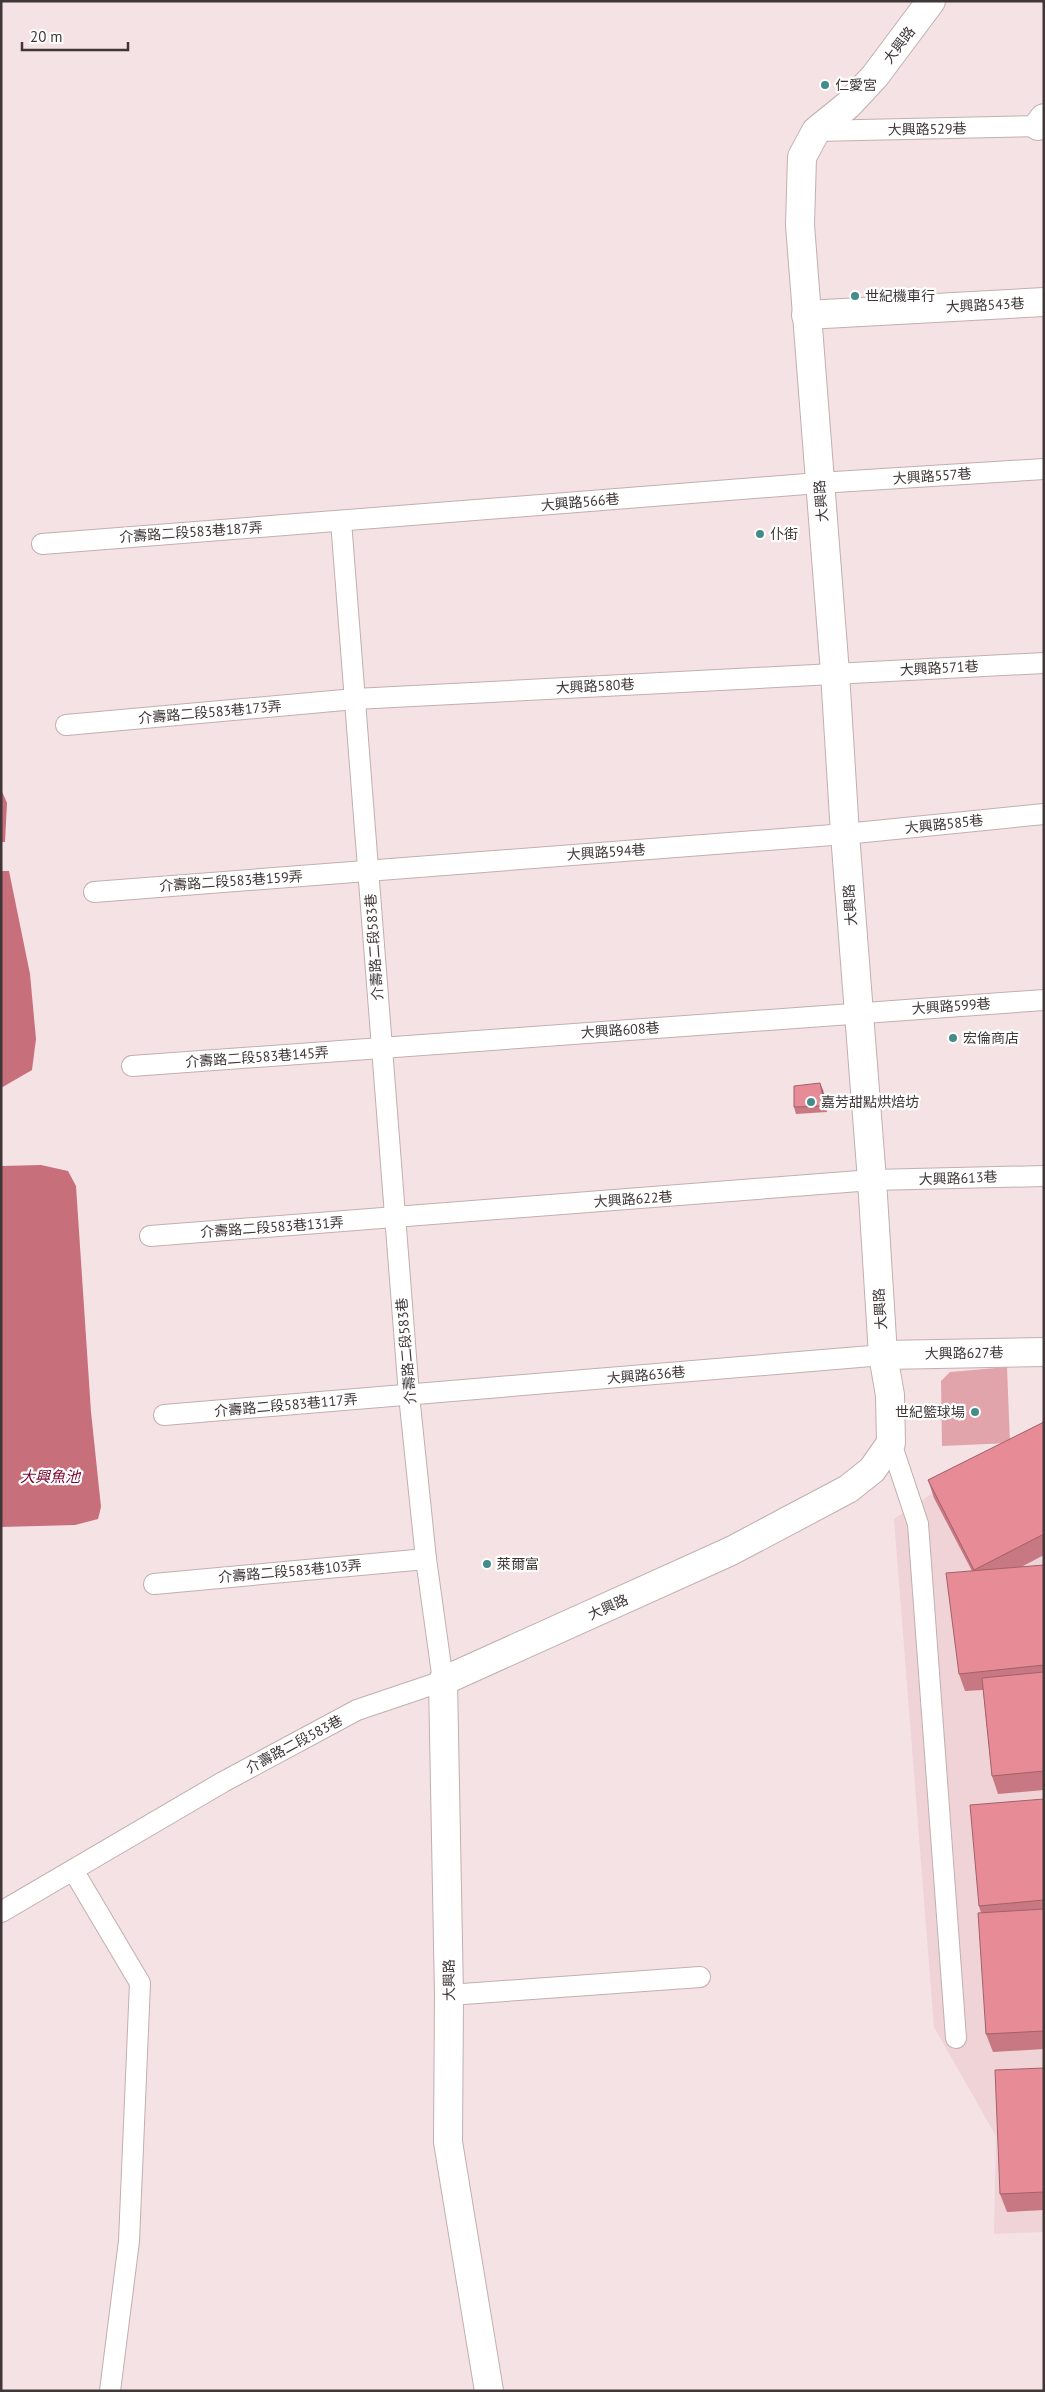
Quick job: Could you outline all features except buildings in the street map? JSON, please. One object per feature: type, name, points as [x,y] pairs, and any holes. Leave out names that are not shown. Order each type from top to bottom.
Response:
[{"type":"street","name":"大興路","points":[[489,2391],[448,2142],[449,1995],[443,1681],[731,1551],[840,1494],[872,1470],[891,1443],[890,1395],[883,1355],[835,674],[800,225],[802,157],[816,131],[848,105],[875,76],[931,1]]},
{"type":"street","name":"大興路543巷","points":[[806,315],[1044,302]]},
{"type":"street","name":"大興路627巷","points":[[883,1355],[1044,1352]]},
{"type":"lane","name":"大興路529巷","points":[[816,131],[1042,123]]},
{"type":"lane","name":"大興路557巷","points":[[819,483],[1044,469]]},
{"type":"lane","name":"大興路566巷","points":[[340,521],[819,483]]},
{"type":"lane","name":"介壽路二段583巷187弄","points":[[42,544],[340,521]]},
{"type":"lane","name":"介壽路二段583巷","points":[[1,1912],[223,1782],[357,1710],[443,1681],[426,1559],[409,1395],[340,521]]},
{"type":"lane","name":"大興路571巷","points":[[835,674],[1044,664]]},
{"type":"lane","name":"大興路580巷","points":[[354,700],[835,674]]},
{"type":"lane","name":"介壽路二段583巷173弄","points":[[66,725],[354,700]]},
{"type":"lane","name":"大興路585巷","points":[[845,834],[1044,814]]},
{"type":"lane","name":"大興路594巷","points":[[368,871],[845,834]]},
{"type":"lane","name":"介壽路二段583巷159弄","points":[[94,892],[368,871]]},
{"type":"lane","name":"大興路599巷","points":[[858,1012],[1044,1000]]},
{"type":"lane","name":"大興路608巷","points":[[381,1048],[858,1012]]},
{"type":"lane","name":"介壽路二段583巷145弄","points":[[132,1066],[381,1048]]},
{"type":"lane","name":"大興路613巷","points":[[872,1180],[1044,1176]]},
{"type":"lane","name":"大興路622巷","points":[[395,1218],[872,1180]]},
{"type":"lane","name":"介壽路二段583巷131弄","points":[[150,1236],[395,1218]]},
{"type":"lane","name":"大興路636巷","points":[[409,1395],[883,1355]]},
{"type":"lane","name":"介壽路二段583巷117弄","points":[[164,1415],[409,1395]]},
{"type":"lane","points":[[891,1443],[918,1524],[956,2038]]},
{"type":"lane","name":"介壽路二段583巷103弄","points":[[154,1584],[426,1559]]},
{"type":"lane","points":[[73,1870],[140,1983],[128,2241],[110,2391]]},
{"type":"lane","points":[[449,1995],[700,1977]]},
{"type":"shaded area","name":"世紀籃球場","points":[[1007,1367],[1010,1443],[942,1446],[941,1381],[950,1372]]},
{"type":"shaded area","points":[[1044,1441],[1044,2232],[994,2234],[996,2136],[934,2027],[894,1519],[934,1492]]},
{"type":"water","points":[[1,789],[7,803],[5,842],[1,842]]},
{"type":"water","points":[[1,871],[9,871],[30,974],[36,1039],[32,1070],[1,1088]]},
{"type":"water","name":"大興魚池","points":[[41,1165],[68,1171],[76,1186],[91,1412],[101,1507],[98,1519],[75,1525],[1,1527],[1,1166]]},
{"type":"place","name":"仁愛宮","points":[[825,85]]},
{"type":"place","name":"世紀機車行","points":[[855,296]]},
{"type":"place","name":"仆街","points":[[760,534]]},
{"type":"place","name":"宏倫商店","points":[[953,1038]]},
{"type":"place","name":"嘉芳甜點烘焙坊","points":[[811,1102]]},
{"type":"place","name":"世紀籃球場","points":[[975,1412]]},
{"type":"place","name":"萊爾富","points":[[487,1564]]}]
